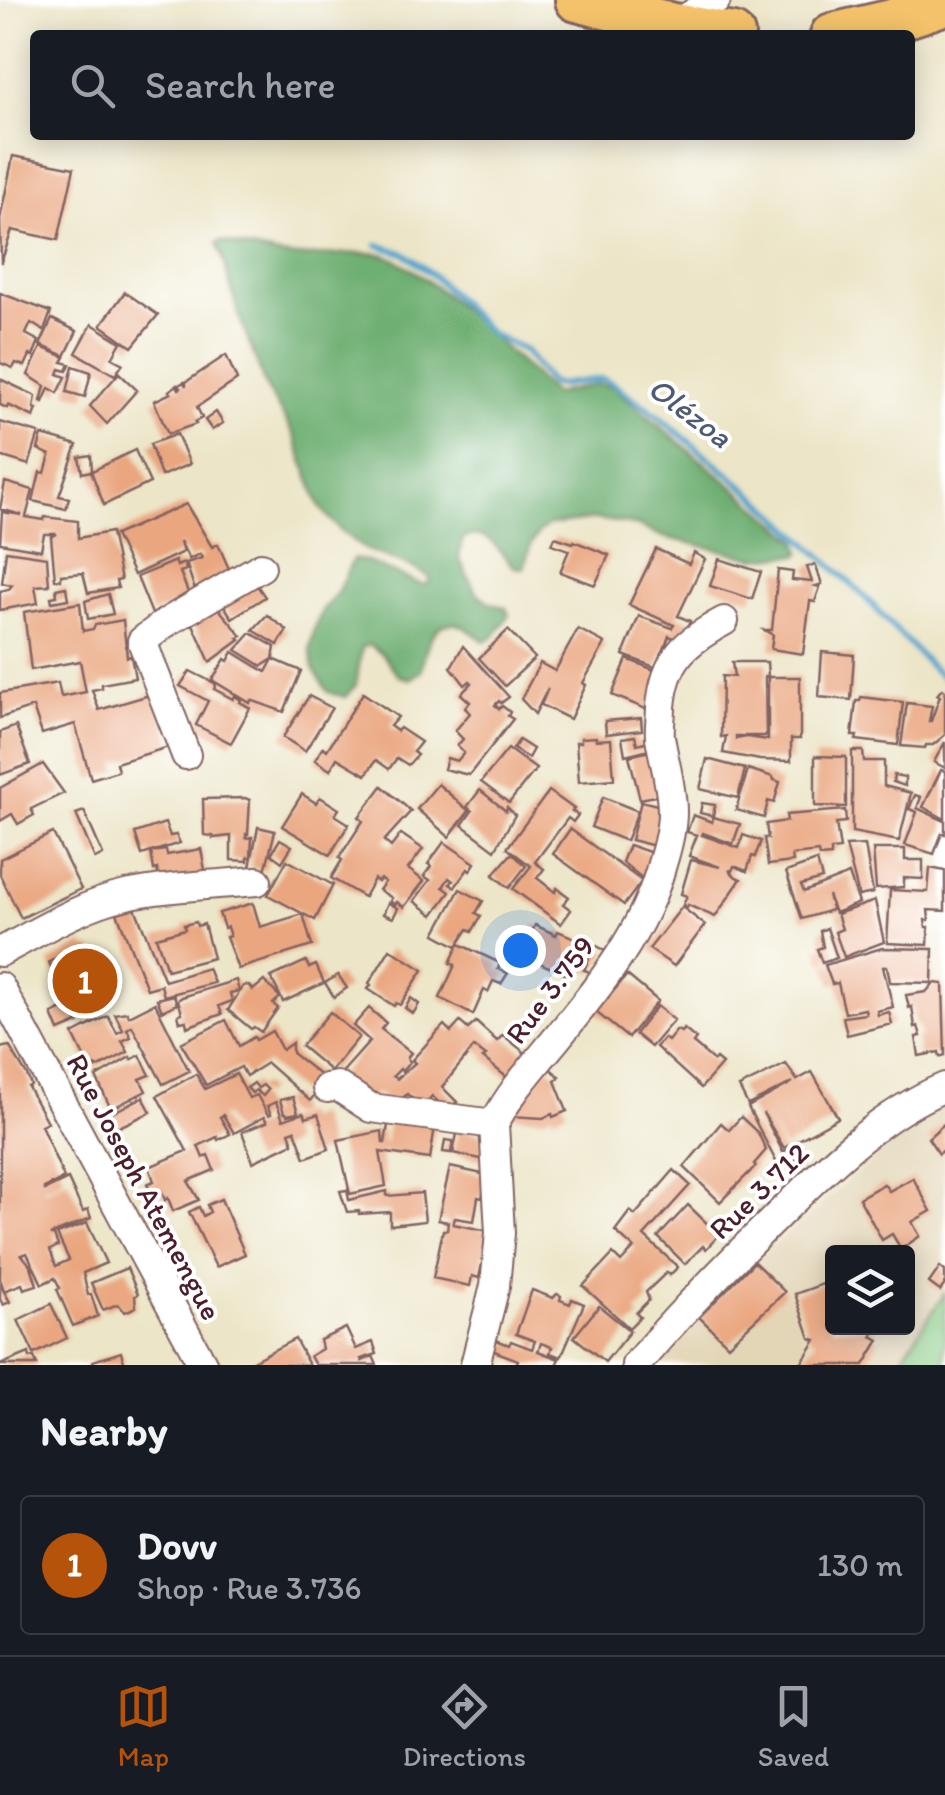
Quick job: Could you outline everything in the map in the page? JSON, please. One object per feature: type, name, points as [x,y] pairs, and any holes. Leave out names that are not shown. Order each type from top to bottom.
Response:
[{"type":"main road","points":[[577,0],[706,30]]},
{"type":"main road","points":[[853,30],[945,2]]},
{"type":"street","points":[[674,24],[716,0]]},
{"type":"street","points":[[186,755],[142,641],[261,567]]},
{"type":"street","name":"Rue 3.759","points":[[494,1124],[524,1077],[608,973],[648,902],[662,868],[673,815],[659,734],[668,668],[682,648],[724,620]]},
{"type":"street","points":[[0,952],[78,912],[124,896],[168,888],[257,881]]},
{"type":"street","name":"Rue Joseph Atemengue","points":[[0,987],[203,1365]]},
{"type":"street","points":[[327,1088],[337,1086],[371,1108],[494,1124],[500,1233],[494,1286],[475,1365]]},
{"type":"street","name":"Rue 3.712","points":[[636,1365],[716,1276],[802,1192],[884,1121],[918,1098],[945,1087]]},
{"type":"shaded area","points":[[945,1102],[945,1365],[663,1365],[716,1295],[922,1117]]},
{"type":"green space","points":[[217,243],[288,256],[369,253],[397,261],[443,293],[554,394],[597,384],[613,387],[798,541],[801,553],[755,558],[664,537],[636,525],[597,519],[549,525],[531,544],[524,568],[514,567],[485,537],[470,536],[462,540],[459,558],[476,592],[490,603],[506,608],[509,615],[494,637],[484,641],[457,624],[441,627],[430,639],[421,671],[410,679],[399,676],[370,645],[362,647],[356,685],[345,697],[328,692],[314,670],[310,649],[323,609],[337,593],[353,559],[420,584],[426,585],[430,578],[365,549],[340,530],[320,507],[293,433],[265,385],[238,313]]},
{"type":"green space","points":[[945,1293],[945,1365],[897,1365]]},
{"type":"building","points":[[13,156],[74,168],[58,240],[12,230],[1,263],[0,219]]},
{"type":"building","points":[[125,292],[158,315],[132,347],[101,325]]},
{"type":"building","points":[[0,293],[51,312],[44,331],[31,323],[26,334],[39,341],[25,366],[16,363],[13,368],[0,363]]},
{"type":"building","points":[[52,319],[77,331],[65,356],[40,345]]},
{"type":"building","points":[[92,324],[121,342],[112,358],[123,364],[115,375],[76,353]]},
{"type":"building","points":[[41,347],[65,357],[62,362],[70,364],[67,371],[60,369],[58,374],[66,377],[58,393],[49,388],[43,402],[45,386],[28,375]]},
{"type":"building","points":[[226,355],[237,380],[197,407],[202,418],[196,424],[168,434],[154,401],[171,393],[177,385],[179,389],[184,382],[186,386],[186,382]]},
{"type":"building","points":[[73,366],[91,372],[85,397],[67,392]]},
{"type":"building","points":[[119,373],[137,390],[107,424],[90,406]]},
{"type":"building","points":[[0,379],[36,396],[34,417],[0,405]]},
{"type":"building","points":[[216,412],[223,423],[212,430],[205,420]]},
{"type":"building","points":[[0,422],[39,433],[29,465],[0,456]]},
{"type":"building","points":[[177,434],[190,464],[161,476],[150,444]]},
{"type":"building","points":[[42,435],[77,445],[59,496],[69,498],[66,509],[33,501],[40,472],[45,473],[50,455],[38,449]]},
{"type":"building","points":[[135,450],[150,483],[104,505],[91,471],[82,473],[79,457],[91,455],[92,471]]},
{"type":"building","points":[[5,482],[33,490],[26,517],[78,521],[78,538],[111,532],[121,580],[116,581],[118,588],[88,593],[83,573],[55,579],[51,537],[57,534],[44,534],[41,550],[0,543],[2,512],[22,515],[0,509]]},
{"type":"building","points":[[186,504],[212,547],[218,544],[237,587],[199,602],[186,563],[202,558],[200,554],[189,559],[180,541],[183,552],[134,575],[115,535]]},
{"type":"building","points":[[555,537],[609,555],[595,585],[560,572],[569,550],[552,544]]},
{"type":"building","points":[[656,549],[689,564],[694,553],[705,559],[678,616],[693,625],[686,643],[669,636],[657,668],[623,655],[639,616],[672,628],[674,625],[629,605]]},
{"type":"building","points":[[6,551],[47,557],[49,585],[35,586],[38,603],[0,610],[0,591],[12,585],[2,583]]},
{"type":"building","points":[[719,559],[761,572],[752,599],[710,586]]},
{"type":"building","points":[[175,561],[177,566],[184,563],[186,570],[180,572],[191,600],[152,614],[137,577]]},
{"type":"building","points":[[815,564],[822,584],[816,586],[820,587],[815,602],[810,601],[803,654],[771,649],[773,635],[764,630],[772,630],[778,570],[793,572],[792,580],[812,582],[807,567]]},
{"type":"building","points":[[254,581],[265,597],[232,618],[221,601]]},
{"type":"building","points":[[66,587],[68,599],[52,602],[51,597],[57,596],[56,589]]},
{"type":"building","points":[[108,594],[113,614],[88,619],[85,601]]},
{"type":"building","points":[[80,603],[83,631],[123,620],[127,657],[131,656],[135,678],[102,684],[102,688],[92,690],[99,710],[156,693],[172,746],[116,763],[118,771],[91,779],[75,724],[42,734],[33,707],[0,718],[0,693],[58,683],[61,697],[86,692],[80,661],[31,670],[24,612]]},
{"type":"building","points":[[217,607],[242,636],[210,662],[192,622]]},
{"type":"building","points":[[267,615],[287,630],[278,645],[253,630]]},
{"type":"building","points":[[578,629],[605,643],[583,683],[586,685],[570,719],[541,705],[548,688],[535,714],[521,699],[540,663],[555,671]]},
{"type":"building","points":[[508,630],[535,658],[505,686],[479,658]]},
{"type":"building","points":[[251,633],[275,647],[273,659],[262,666],[236,650]]},
{"type":"building","points":[[463,646],[509,697],[495,705],[510,712],[508,716],[513,719],[469,775],[444,769],[447,758],[457,761],[464,753],[457,746],[463,739],[455,731],[470,713],[465,708],[470,702],[461,694],[472,683],[465,685],[451,667]]},
{"type":"building","points":[[233,652],[266,672],[273,659],[301,671],[284,712],[251,700],[250,703],[212,680]]},
{"type":"building","points":[[822,652],[854,655],[851,700],[819,697]]},
{"type":"building","points":[[627,659],[664,674],[648,710],[612,695]]},
{"type":"building","points":[[732,662],[767,662],[768,677],[800,677],[800,739],[791,739],[791,761],[723,753],[726,736],[721,737],[722,676],[734,677]],"holes":[[[765,676],[768,740],[736,739],[766,736]]]},
{"type":"building","points":[[190,671],[250,708],[231,743],[196,725],[208,701],[180,686]]},
{"type":"building","points":[[942,689],[945,735],[925,748],[901,746],[907,703],[932,706],[931,721]]},
{"type":"building","points":[[363,693],[398,717],[390,726],[421,742],[408,765],[397,758],[389,769],[376,760],[366,775],[337,758],[330,770],[315,760],[323,747],[327,750]]},
{"type":"building","points":[[309,696],[332,708],[305,751],[283,737]]},
{"type":"building","points":[[861,697],[903,702],[898,745],[856,740],[857,736],[852,736],[856,701]]},
{"type":"building","points":[[641,718],[642,730],[606,734],[605,721]]},
{"type":"building","points":[[16,726],[30,764],[0,775],[0,732]]},
{"type":"building","points":[[635,736],[637,744],[649,741],[665,794],[640,799],[629,756],[651,751],[625,755],[622,738]]},
{"type":"building","points":[[596,737],[611,739],[614,779],[579,782],[576,742]]},
{"type":"building","points":[[519,740],[533,749],[528,758],[513,749]]},
{"type":"building","points":[[945,742],[945,768],[934,762]]},
{"type":"building","points":[[508,749],[536,769],[509,803],[481,782]]},
{"type":"building","points":[[852,751],[863,751],[864,761],[884,761],[884,786],[911,793],[899,841],[852,832]]},
{"type":"building","points":[[815,756],[846,757],[846,807],[815,806]]},
{"type":"building","points":[[707,759],[745,769],[738,798],[700,789]]},
{"type":"building","points":[[43,764],[64,793],[31,809],[34,815],[18,824],[12,814],[0,821],[0,788]]},
{"type":"building","points":[[748,769],[780,782],[774,803],[768,801],[764,818],[736,810]]},
{"type":"building","points":[[941,770],[945,771],[945,819],[923,807]]},
{"type":"building","points":[[894,775],[905,777],[905,786],[893,782]]},
{"type":"building","points":[[438,784],[469,811],[449,837],[417,809]]},
{"type":"building","points":[[382,786],[411,811],[384,841],[391,847],[401,834],[423,849],[408,869],[424,881],[404,907],[397,902],[395,905],[390,901],[392,898],[379,890],[385,882],[380,879],[374,879],[364,897],[331,878],[363,821],[359,817]]},
{"type":"building","points":[[480,790],[515,815],[495,850],[462,825],[472,811],[467,807]]},
{"type":"building","points":[[549,791],[578,815],[573,822],[568,818],[535,862],[544,869],[537,878],[569,897],[563,904],[571,910],[561,924],[513,889],[531,866],[507,848]]},
{"type":"building","points":[[302,794],[316,803],[320,797],[339,809],[335,815],[349,824],[330,855],[282,826]]},
{"type":"building","points":[[915,795],[921,797],[917,808],[945,821],[945,834],[942,833],[934,854],[905,845],[917,812],[909,809]]},
{"type":"building","points":[[603,797],[638,811],[626,841],[591,827]]},
{"type":"building","points":[[203,799],[250,800],[246,838],[252,837],[251,857],[248,861],[231,860],[231,836],[204,835]]},
{"type":"building","points":[[641,801],[665,807],[655,846],[631,840]]},
{"type":"building","points":[[702,803],[715,805],[713,816],[700,813]]},
{"type":"building","points":[[845,810],[846,822],[836,823],[840,849],[831,850],[831,856],[819,857],[818,852],[792,855],[793,862],[768,865],[766,824],[787,821],[786,815]]},
{"type":"building","points":[[84,811],[103,855],[95,859],[76,814]]},
{"type":"building","points":[[693,815],[712,822],[713,817],[740,824],[733,844],[702,835],[739,848],[743,835],[761,841],[747,871],[734,866],[729,870],[741,879],[715,917],[683,905],[687,896],[681,894],[691,860],[720,867],[689,856],[697,835],[687,832]]},
{"type":"building","points":[[165,823],[170,836],[176,835],[180,843],[142,855],[135,833]]},
{"type":"building","points":[[258,827],[275,831],[265,871],[250,867]]},
{"type":"building","points":[[570,829],[642,881],[624,905],[553,854]]},
{"type":"building","points":[[53,833],[81,889],[21,918],[0,875],[0,859]]},
{"type":"building","points":[[280,839],[292,846],[282,862],[271,854]]},
{"type":"building","points":[[444,842],[475,863],[455,887],[449,878],[443,887],[450,892],[433,915],[414,901],[430,880],[424,876],[431,866],[428,864]]},
{"type":"building","points":[[629,845],[658,855],[648,864],[642,878],[622,862]]},
{"type":"building","points":[[865,845],[873,893],[859,896],[846,846]]},
{"type":"building","points":[[201,849],[206,875],[160,883],[151,852],[166,850],[167,855]]},
{"type":"building","points":[[873,849],[905,849],[905,860],[923,860],[923,879],[904,878],[904,887],[876,889]]},
{"type":"building","points":[[512,853],[526,866],[509,888],[493,875]]},
{"type":"building","points":[[287,860],[333,885],[315,920],[268,895]]},
{"type":"building","points":[[817,861],[822,879],[801,885],[804,892],[849,874],[859,903],[835,913],[828,895],[832,910],[802,919],[786,872]]},
{"type":"building","points":[[930,868],[945,871],[945,911],[928,910],[928,945],[887,943],[890,890],[928,892]]},
{"type":"building","points":[[460,889],[483,901],[476,913],[481,916],[472,932],[468,929],[457,946],[435,934]]},
{"type":"building","points":[[875,901],[884,942],[844,957],[835,932],[842,929],[837,914]]},
{"type":"building","points":[[253,903],[260,927],[303,914],[312,946],[238,969],[226,937],[230,936],[227,927],[224,928],[219,913]]},
{"type":"building","points":[[388,903],[398,908],[393,918],[383,914]]},
{"type":"building","points":[[682,907],[705,925],[674,966],[649,949]]},
{"type":"building","points":[[135,908],[165,981],[208,968],[214,983],[164,996],[161,985],[147,989],[117,913]]},
{"type":"building","points":[[196,922],[197,926],[204,924],[213,958],[167,970],[156,937]]},
{"type":"building","points":[[535,925],[589,944],[579,965],[573,962],[567,975],[522,955]]},
{"type":"building","points":[[827,928],[837,958],[822,963],[817,949],[823,947],[820,931]]},
{"type":"building","points":[[84,943],[86,949],[91,947],[112,997],[74,1015],[78,1023],[59,1031],[52,1014],[69,1006],[49,962]]},
{"type":"building","points":[[459,944],[500,963],[498,969],[508,973],[501,984],[493,981],[488,992],[484,990],[473,1015],[440,998],[455,965],[450,963]]},
{"type":"building","points":[[595,945],[608,952],[593,973],[584,970]]},
{"type":"building","points":[[882,948],[933,949],[932,983],[890,982],[887,966],[883,967],[893,1007],[877,1011],[878,1015],[889,1012],[892,1024],[847,1035],[843,1017],[866,1014],[865,1009],[845,1013],[838,983],[832,984],[825,965]]},
{"type":"building","points":[[390,949],[423,970],[400,1005],[394,1006],[368,989]]},
{"type":"building","points":[[306,961],[309,968],[316,965],[324,983],[283,1002],[271,977]]},
{"type":"building","points":[[338,975],[347,988],[334,997],[325,983]]},
{"type":"building","points":[[627,975],[658,1001],[628,1038],[596,1012]]},
{"type":"building","points":[[236,980],[239,991],[230,993],[232,1001],[219,1006],[222,1014],[187,1027],[186,1021],[180,1022],[178,1000],[182,997]]},
{"type":"building","points":[[264,981],[280,997],[273,1004],[278,1008],[261,1032],[251,1029],[228,1010],[243,986],[253,990]]},
{"type":"building","points":[[934,983],[943,984],[945,1055],[940,1057],[939,1052],[919,1056],[916,1037],[921,1036],[906,995],[926,992]]},
{"type":"building","points":[[174,995],[177,1004],[162,1011],[157,999]]},
{"type":"building","points":[[411,998],[419,1004],[413,1014],[405,1008]]},
{"type":"building","points":[[155,1003],[189,1071],[163,1084],[132,1026],[127,1029],[131,1037],[122,1041],[128,1052],[90,1069],[73,1034],[108,1016],[117,1033],[123,1030],[115,1014],[127,1012],[129,1016]]},
{"type":"building","points":[[657,1006],[674,1020],[651,1047],[635,1034]]},
{"type":"building","points":[[369,1008],[386,1023],[381,1029],[411,1053],[407,1058],[410,1062],[393,1076],[397,1079],[415,1063],[412,1060],[444,1025],[451,1032],[460,1022],[468,1029],[476,1022],[497,1041],[503,1035],[529,1056],[509,1079],[474,1047],[442,1087],[457,1102],[447,1110],[432,1096],[422,1107],[407,1094],[399,1102],[393,1097],[388,1102],[376,1093],[368,1101],[338,1077],[370,1041],[353,1026]]},
{"type":"building","points":[[330,1012],[359,1037],[331,1071],[301,1046]]},
{"type":"building","points":[[226,1020],[239,1046],[272,1031],[282,1050],[292,1043],[292,1053],[326,1080],[310,1101],[267,1063],[246,1076],[241,1067],[206,1085],[181,1043]]},
{"type":"building","points":[[684,1029],[696,1039],[693,1043],[722,1064],[701,1088],[656,1047],[664,1038],[668,1041],[677,1030]]},
{"type":"building","points":[[9,1046],[27,1075],[31,1085],[28,1087],[47,1122],[41,1125],[64,1178],[44,1188],[68,1179],[83,1212],[88,1209],[91,1218],[50,1235],[54,1235],[58,1246],[50,1250],[56,1266],[69,1260],[57,1234],[87,1223],[106,1263],[83,1273],[98,1316],[73,1326],[55,1278],[42,1284],[27,1253],[22,1255],[31,1266],[37,1285],[24,1289],[22,1284],[4,1291],[0,1279],[0,1048]]},
{"type":"building","points":[[140,1055],[150,1075],[140,1079],[146,1091],[111,1109],[96,1077]]},
{"type":"building","points":[[786,1064],[797,1080],[812,1072],[838,1118],[784,1148],[763,1113],[783,1152],[790,1148],[801,1169],[784,1177],[748,1107],[793,1082],[748,1105],[739,1087]]},
{"type":"building","points":[[548,1067],[560,1077],[555,1081],[567,1111],[543,1118],[509,1116]]},
{"type":"building","points":[[196,1074],[205,1089],[236,1074],[249,1098],[257,1095],[268,1115],[271,1114],[267,1106],[276,1102],[283,1120],[303,1113],[306,1118],[318,1114],[329,1149],[305,1158],[295,1130],[289,1132],[293,1143],[253,1162],[242,1132],[267,1122],[264,1117],[234,1133],[223,1115],[220,1117],[230,1134],[198,1146],[203,1158],[208,1155],[214,1170],[188,1181],[199,1200],[173,1211],[162,1192],[151,1193],[147,1184],[154,1181],[149,1167],[187,1151],[157,1096]]},
{"type":"building","points":[[254,1083],[268,1090],[263,1096],[247,1088]]},
{"type":"building","points":[[143,1097],[151,1112],[117,1128],[110,1114]]},
{"type":"building","points":[[293,1097],[298,1113],[287,1115],[280,1100]]},
{"type":"building","points":[[741,1117],[758,1133],[766,1150],[756,1166],[720,1202],[684,1167],[721,1123],[729,1130]]},
{"type":"building","points":[[389,1119],[435,1126],[430,1159],[380,1152],[386,1186],[350,1194],[338,1140],[382,1131],[385,1143]]},
{"type":"building","points":[[945,1123],[945,1149],[939,1154],[928,1138]]},
{"type":"building","points":[[458,1129],[481,1134],[485,1160],[453,1153]]},
{"type":"building","points":[[445,1140],[453,1141],[451,1153],[443,1152]]},
{"type":"building","points":[[450,1167],[487,1175],[474,1221],[455,1218],[453,1224],[489,1231],[479,1278],[472,1276],[470,1286],[433,1278],[443,1230],[447,1230],[448,1222],[438,1220]]},
{"type":"building","points":[[674,1170],[690,1185],[644,1236],[678,1267],[646,1292],[649,1300],[636,1313],[640,1317],[629,1328],[583,1286],[613,1254],[621,1262],[634,1248],[615,1231],[630,1211],[635,1215]]},
{"type":"building","points":[[913,1178],[931,1211],[912,1222],[920,1236],[907,1245],[899,1245],[892,1234],[882,1240],[859,1198],[884,1184],[889,1191]]},
{"type":"building","points":[[347,1190],[349,1200],[387,1191],[387,1196],[422,1193],[425,1221],[390,1225],[390,1212],[347,1212],[340,1191]]},
{"type":"building","points":[[221,1199],[245,1254],[216,1267],[189,1212],[199,1207],[203,1216],[210,1212],[207,1205]]},
{"type":"building","points":[[688,1205],[719,1235],[685,1264],[658,1237]]},
{"type":"building","points":[[754,1262],[785,1292],[728,1345],[699,1317]]},
{"type":"building","points":[[940,1267],[945,1271],[945,1284],[940,1291],[929,1283]]},
{"type":"building","points":[[127,1268],[138,1294],[136,1307],[125,1312],[118,1304],[103,1310],[91,1283]]},
{"type":"building","points":[[825,1283],[825,1335],[873,1335],[879,1340],[864,1365],[800,1365],[816,1340],[810,1338],[795,1294]]},
{"type":"building","points":[[0,1284],[10,1302],[3,1305],[0,1299]]},
{"type":"building","points":[[532,1290],[553,1298],[557,1294],[570,1304],[572,1299],[584,1304],[561,1357],[550,1353],[552,1347],[541,1343],[538,1351],[559,1359],[556,1365],[516,1365],[518,1360],[489,1349],[494,1339],[532,1349],[535,1341],[516,1334]]},
{"type":"building","points":[[51,1304],[67,1338],[34,1354],[18,1320]]},
{"type":"building","points":[[599,1306],[630,1331],[605,1362],[574,1337]]},
{"type":"building","points":[[346,1328],[356,1349],[373,1342],[377,1354],[361,1359],[373,1356],[377,1365],[315,1365],[310,1356],[322,1349],[320,1340]]},
{"type":"building","points":[[295,1339],[309,1365],[245,1365]]},
{"type":"building","points":[[121,1352],[125,1365],[94,1365],[93,1361]]},
{"type":"building","points":[[29,1353],[37,1365],[0,1365]]},
{"type":"waterway","name":"Olézoa","points":[[378,245],[404,253],[434,276],[491,334],[524,350],[550,383],[602,379],[657,415],[767,506],[861,593],[945,679]]},
{"type":"place","name":"Dovv","points":[[85,981]]}]
